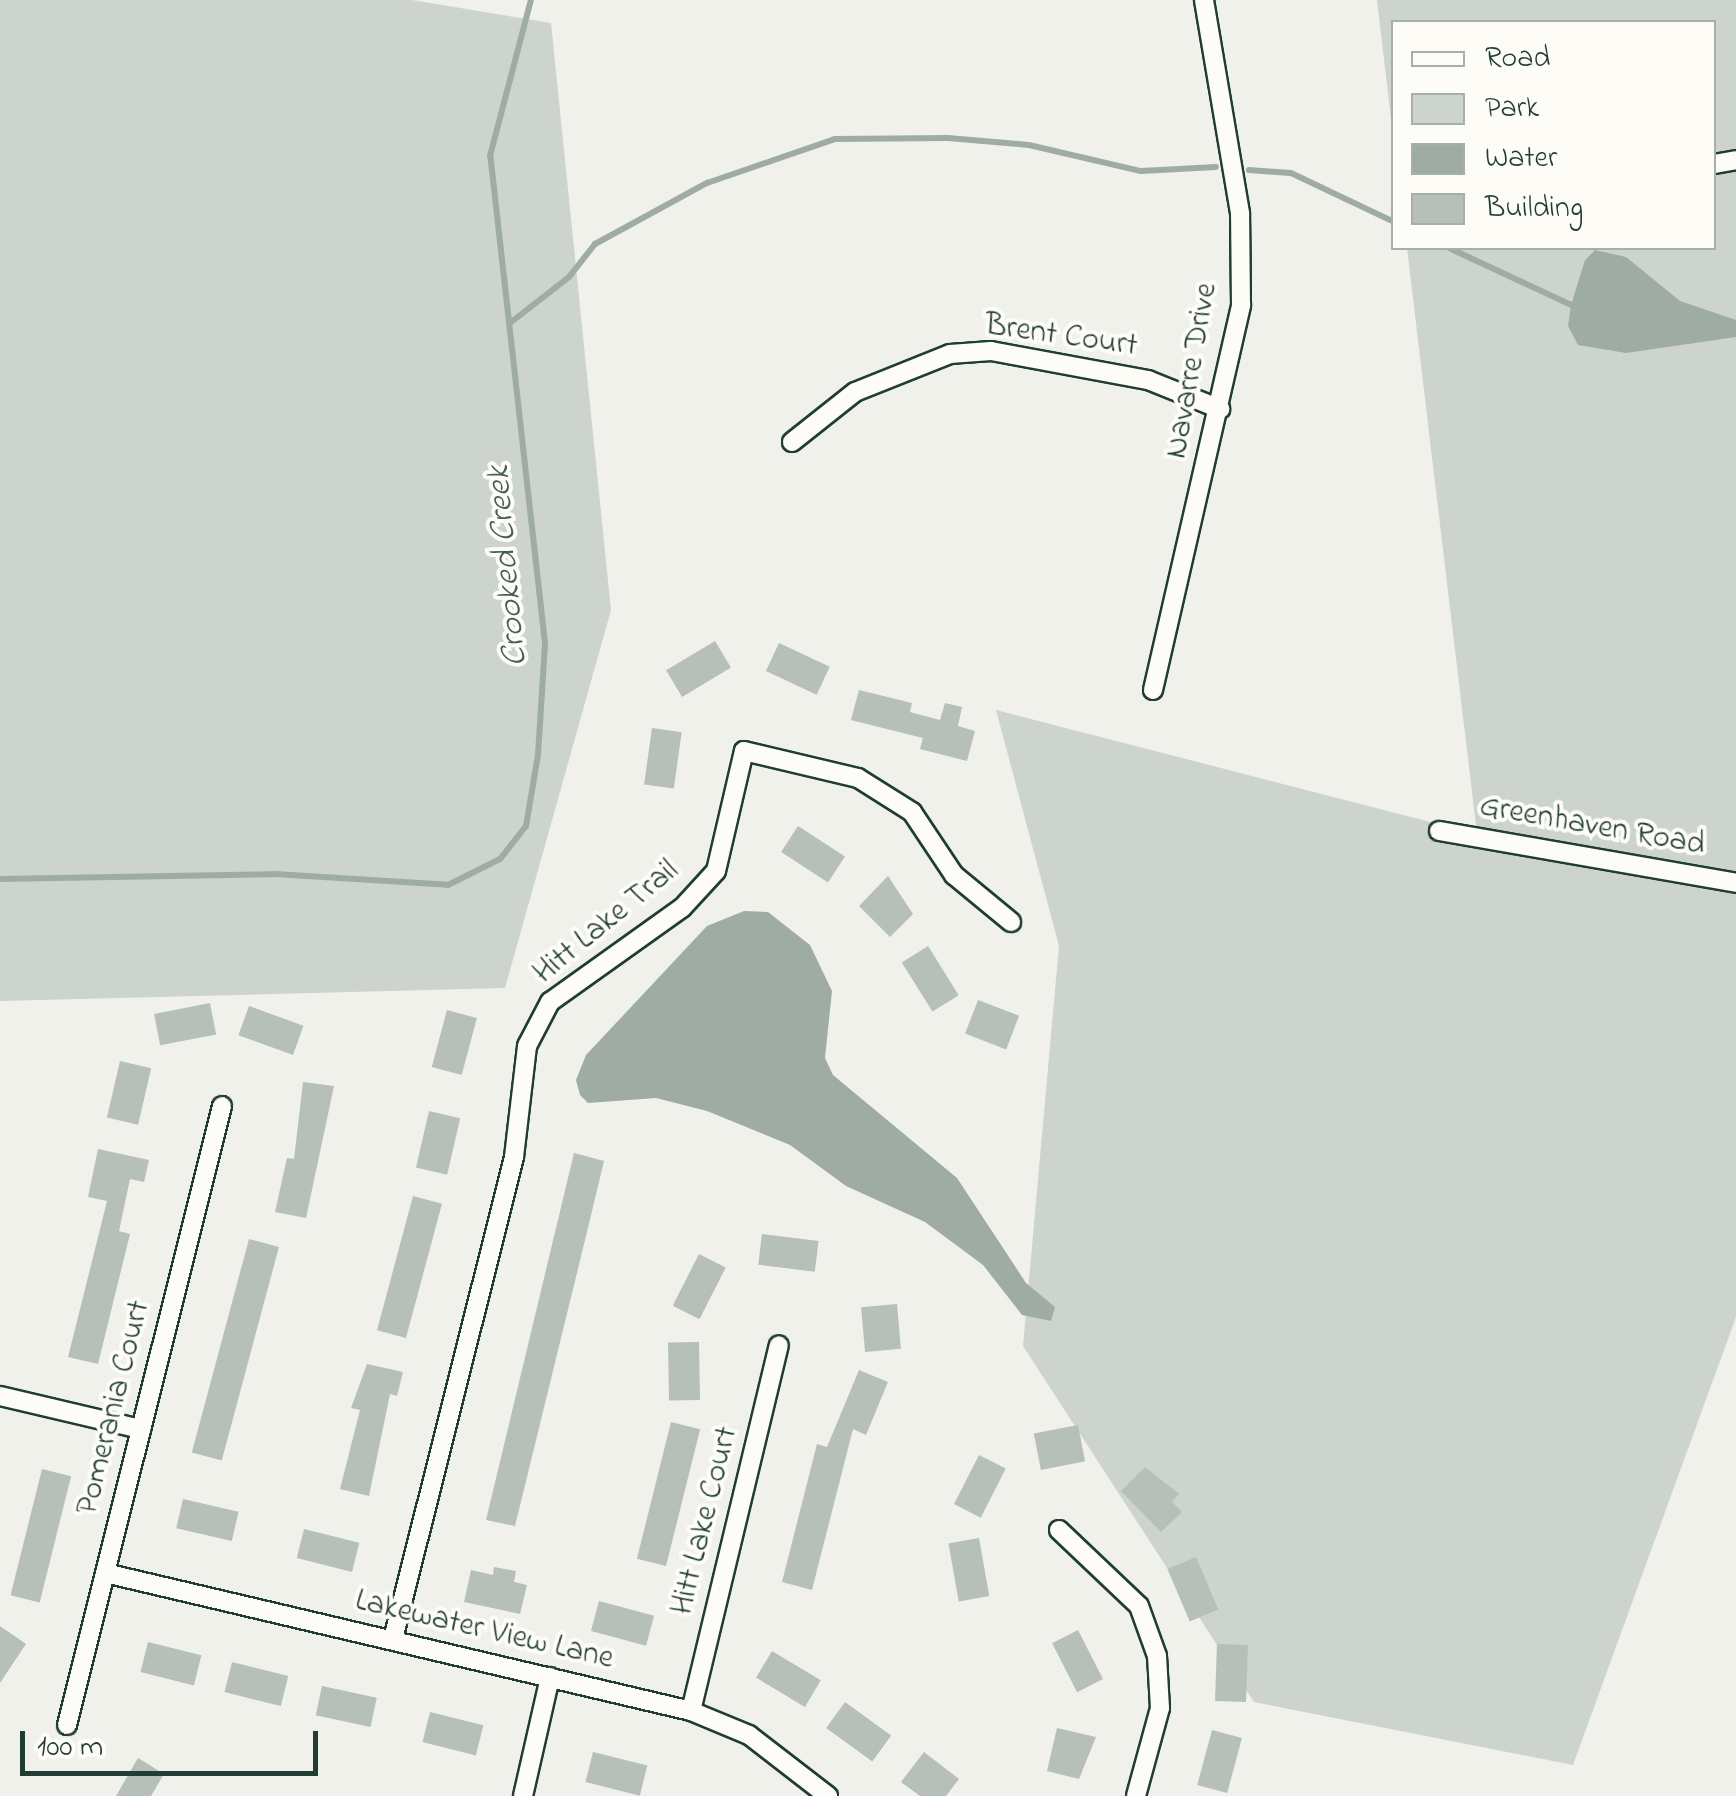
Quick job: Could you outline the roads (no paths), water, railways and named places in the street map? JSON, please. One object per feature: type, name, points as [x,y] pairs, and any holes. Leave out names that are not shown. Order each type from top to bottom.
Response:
[{"type":"street","name":"Navarre Drive","points":[[1153,690],[1241,305],[1240,213],[1204,0]]},
{"type":"street","name":"Brent Court","points":[[792,442],[855,392],[950,354],[991,352],[1148,380],[1220,409]]},
{"type":"street","name":"Hitt Lake Trail","points":[[393,1640],[514,1157],[527,1046],[550,1002],[682,908],[716,871],[744,751],[872,786],[912,812],[954,875],[1011,922]]},
{"type":"street","name":"Greenhaven Road","points":[[1439,831],[1736,883]]},
{"type":"street","name":"Pomerania Court","points":[[67,1725],[222,1106]]},
{"type":"street","name":"Hitt Lake Court","points":[[691,1711],[779,1346]]},
{"type":"street","points":[[0,1396],[141,1429]]},
{"type":"street","points":[[1059,1530],[1139,1606],[1157,1656],[1160,1708],[1136,1796]]},
{"type":"street","name":"Lakewater View Lane","points":[[105,1573],[691,1711],[749,1735],[828,1796]]},
{"type":"street","points":[[523,1796],[550,1677]]},
{"type":"water","points":[[1595,250],[1626,257],[1680,301],[1736,320],[1736,337],[1626,353],[1578,345],[1568,326],[1571,305],[1585,260]]},
{"type":"water","points":[[744,911],[768,912],[810,945],[832,991],[825,1058],[833,1075],[957,1178],[1026,1283],[1055,1307],[1051,1321],[1022,1315],[983,1265],[925,1222],[846,1186],[790,1145],[707,1111],[656,1098],[588,1103],[580,1095],[576,1080],[586,1055],[707,926]]},
{"type":"waterway","name":"Crooked Creek","points":[[0,879],[275,874],[448,885],[500,859],[526,826],[538,755],[545,643],[490,156],[531,0]]},
{"type":"waterway","points":[[510,323],[569,277],[595,244],[707,183],[835,139],[948,138],[1029,145],[1141,171],[1216,167]]},
{"type":"waterway","points":[[1249,170],[1291,173],[1391,221]]},
{"type":"waterway","points":[[1453,250],[1571,305]]}]
